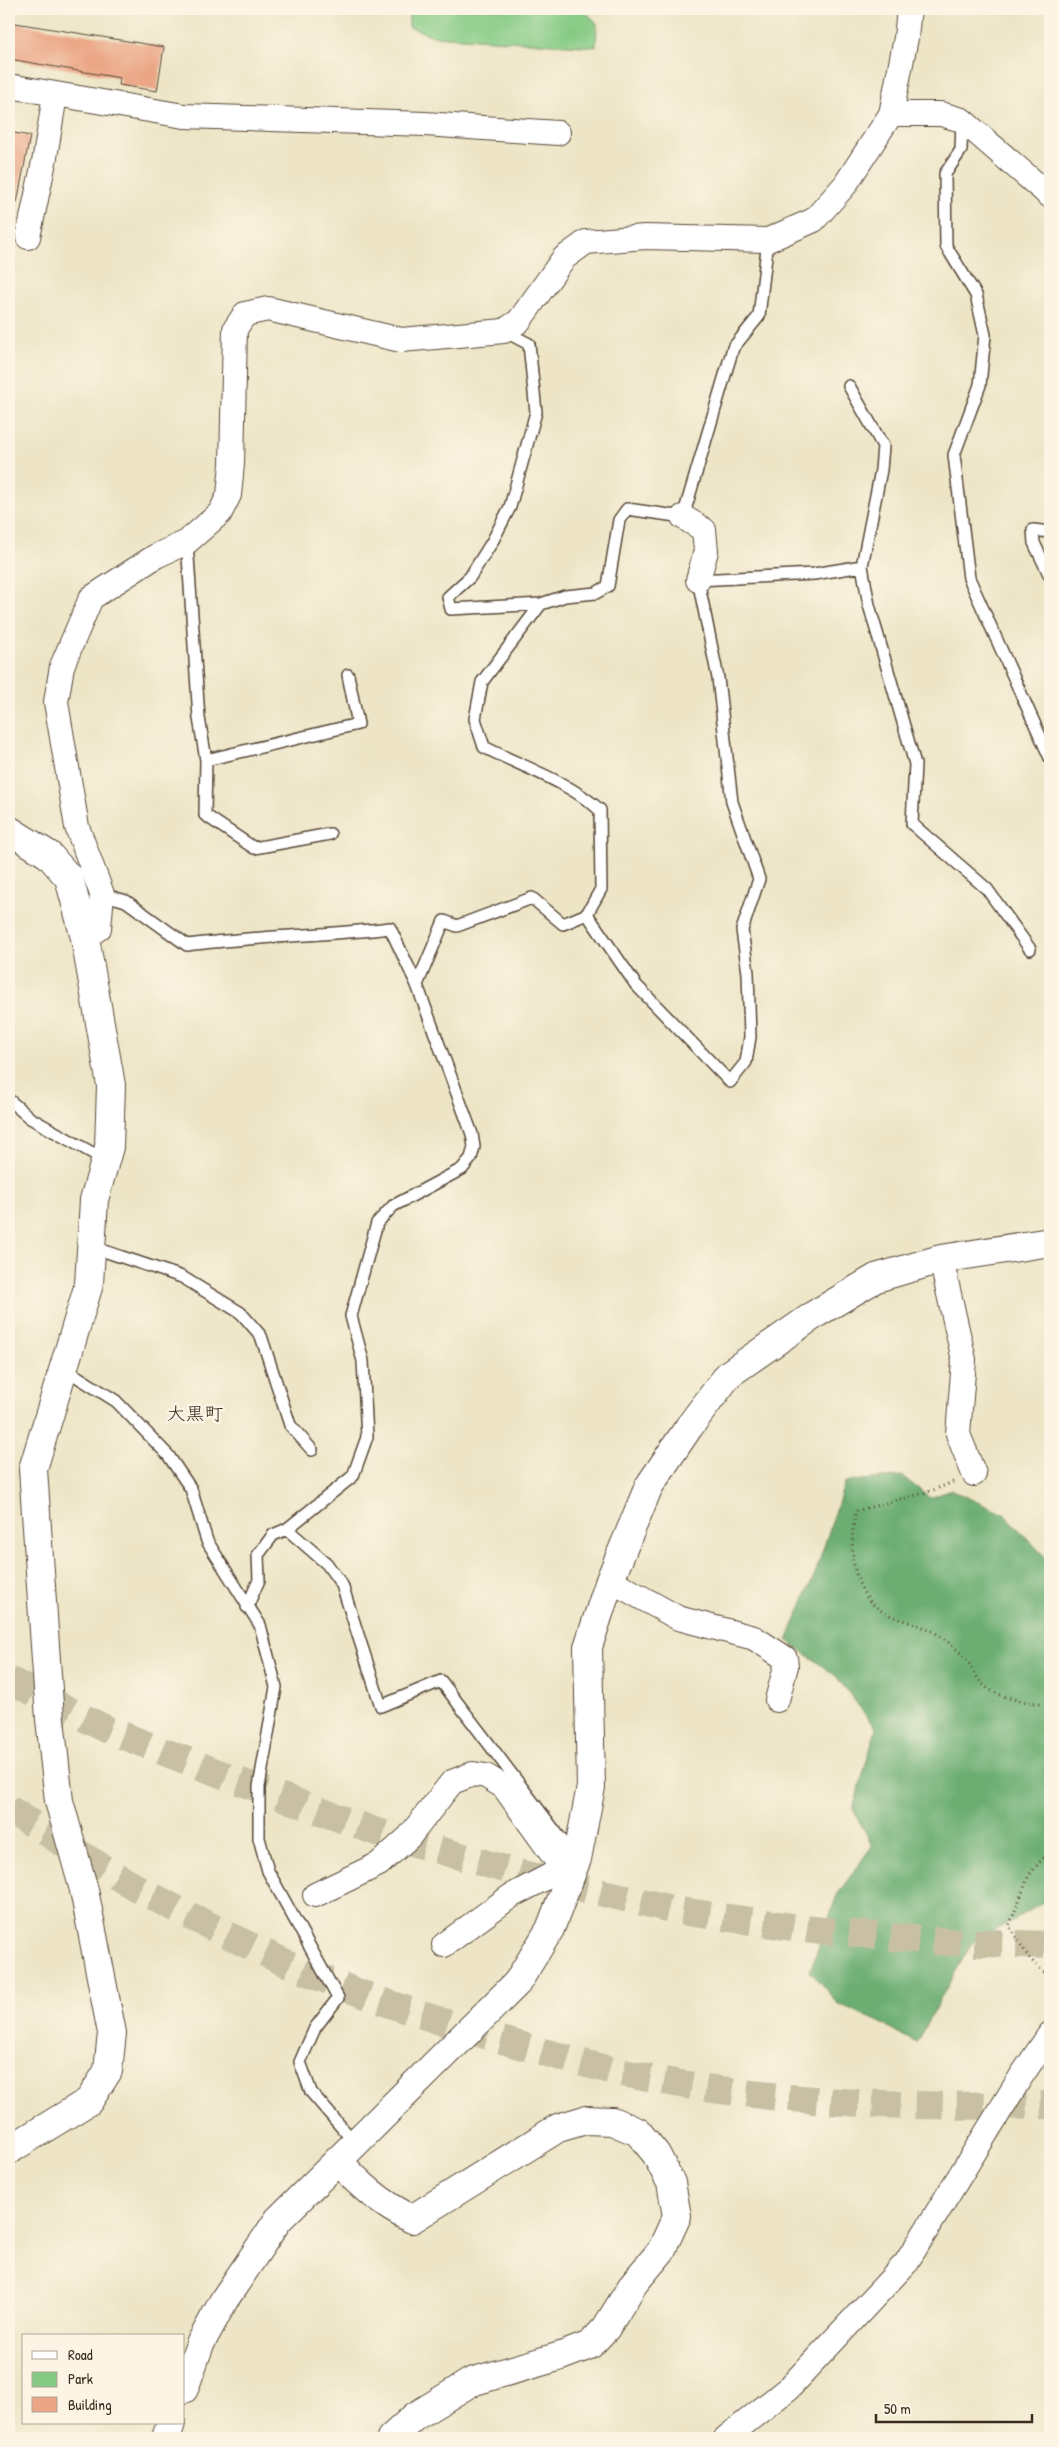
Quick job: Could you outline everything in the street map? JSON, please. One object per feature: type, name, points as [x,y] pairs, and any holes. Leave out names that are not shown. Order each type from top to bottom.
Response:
[{"type":"street","points":[[85,938],[99,928],[102,894],[77,827],[73,808],[56,702],[62,666],[91,598],[156,556],[187,542],[220,513],[229,495],[232,464],[235,328],[245,314],[268,309],[401,340],[504,331],[519,321],[564,258],[586,242],[644,238],[768,240],[814,220],[845,186],[891,114],[906,38],[909,9]]},
{"type":"street","points":[[9,86],[184,116],[425,124],[558,133]]},
{"type":"street","points":[[28,237],[45,157],[55,95]]},
{"type":"street","points":[[891,114],[941,114],[962,120],[1048,190]]},
{"type":"street","points":[[683,517],[704,530],[706,551],[698,580]]},
{"type":"street","points":[[9,830],[49,855],[68,878],[85,938],[111,1085],[109,1147],[94,1200],[89,1284],[65,1369],[33,1470],[50,1719],[59,1801],[84,1890],[112,2033],[108,2071],[89,2100],[9,2150]]},
{"type":"street","points":[[185,2386],[200,2344],[224,2300],[278,2220],[517,1983],[550,1929],[573,1869],[591,1787],[588,1647],[610,1580],[649,1486],[689,1426],[729,1374],[817,1312],[876,1278],[941,1259],[1050,1242]]},
{"type":"street","points":[[941,1259],[964,1360],[958,1434],[974,1474]]},
{"type":"street","points":[[610,1580],[678,1618],[754,1638],[785,1658],[786,1666],[777,1700]]},
{"type":"street","points":[[315,1895],[379,1864],[409,1837],[452,1782],[473,1774],[486,1776],[504,1787],[573,1869]]},
{"type":"street","points":[[444,1945],[511,1896],[551,1875],[573,1869]]},
{"type":"street","points":[[739,2432],[790,2387],[906,2263],[1022,2075],[1050,2034]]},
{"type":"street","points":[[346,2151],[366,2191],[389,2208],[412,2219],[558,2128],[585,2120],[612,2121],[638,2132],[656,2154],[671,2183],[677,2216],[661,2250],[634,2283],[606,2328],[590,2345],[561,2356],[471,2382],[414,2418],[391,2438]]},
{"type":"street","points":[[166,2438],[171,2424]]},
{"type":"lane","points":[[962,120],[961,150],[945,174],[946,246],[976,295],[985,335],[980,385],[954,455],[969,578],[1050,758]]},
{"type":"lane","points":[[504,331],[529,344],[536,412],[510,507],[492,542],[470,576],[448,597],[451,609],[541,604],[565,596],[596,593],[608,586],[619,520],[627,509],[683,517],[733,348],[759,316],[768,240]]},
{"type":"lane","points":[[849,386],[883,446],[881,470],[862,566],[869,605],[915,764],[912,824],[988,889],[1030,949]]},
{"type":"lane","points":[[1050,532],[1033,530],[1034,543],[1050,576]]},
{"type":"lane","points":[[187,542],[199,718],[206,760],[205,815],[254,848],[330,834]]},
{"type":"lane","points":[[587,914],[636,985],[730,1082],[746,1062],[750,1036],[748,973],[742,930],[759,879],[732,802],[718,678],[698,580],[814,574],[862,566]]},
{"type":"lane","points":[[417,985],[444,921],[457,926],[532,898],[563,924],[587,914],[601,889],[600,810],[567,787],[484,747],[475,719],[482,682],[541,604]]},
{"type":"lane","points":[[206,760],[358,724],[348,674]]},
{"type":"lane","points":[[102,894],[126,901],[187,945],[224,940],[332,935],[390,928],[417,985],[472,1134],[474,1147],[471,1158],[462,1169],[392,1206],[377,1223],[351,1316],[363,1361],[367,1437],[354,1476],[287,1529],[273,1535],[258,1555],[258,1580],[247,1607]]},
{"type":"lane","points":[[9,1100],[30,1118],[105,1160]]},
{"type":"lane","points":[[92,1247],[182,1277],[241,1313],[261,1336],[290,1425],[312,1450]]},
{"type":"lane","points":[[65,1369],[116,1401],[168,1455],[191,1488],[207,1541],[260,1625],[276,1687],[259,1787],[259,1838],[268,1871],[338,1998],[315,2028],[300,2062],[311,2092],[346,2151]]},
{"type":"lane","points":[[287,1529],[327,1564],[342,1586],[382,1706],[442,1681],[573,1869]]},
{"type":"path","points":[[974,1474],[931,1491],[856,1511],[851,1534],[855,1572],[865,1594],[883,1614],[933,1632],[964,1658],[985,1686],[1010,1698],[1042,1704],[1050,1703]]},
{"type":"path","points":[[1050,1850],[1029,1875],[1009,1926],[1030,1958],[1050,1978]]},
{"type":"green space","points":[[409,9],[582,9],[597,23],[596,47],[433,36],[409,27]]},
{"type":"green space","points":[[902,1476],[930,1498],[951,1490],[1004,1514],[1050,1562],[1050,1899],[971,1944],[916,2043],[879,2022],[837,2003],[810,1971],[837,1895],[872,1846],[853,1809],[876,1729],[836,1676],[787,1640],[815,1574],[845,1482]]},
{"type":"building","points":[[9,22],[164,47],[157,91],[119,85],[120,78],[9,59]]},
{"type":"building","points":[[9,132],[30,136],[17,203],[9,202]]},
{"type":"tunnel","points":[[9,1680],[106,1729],[236,1780],[377,1832],[522,1874],[680,1911],[813,1930],[948,1942],[1050,1945]]},
{"type":"tunnel","points":[[9,1809],[146,1893],[286,1963],[385,2002],[519,2045],[641,2077],[756,2094],[854,2103],[903,2105],[1050,2105]]},
{"type":"district","name":"大黒町","points":[[195,1413]]}]
